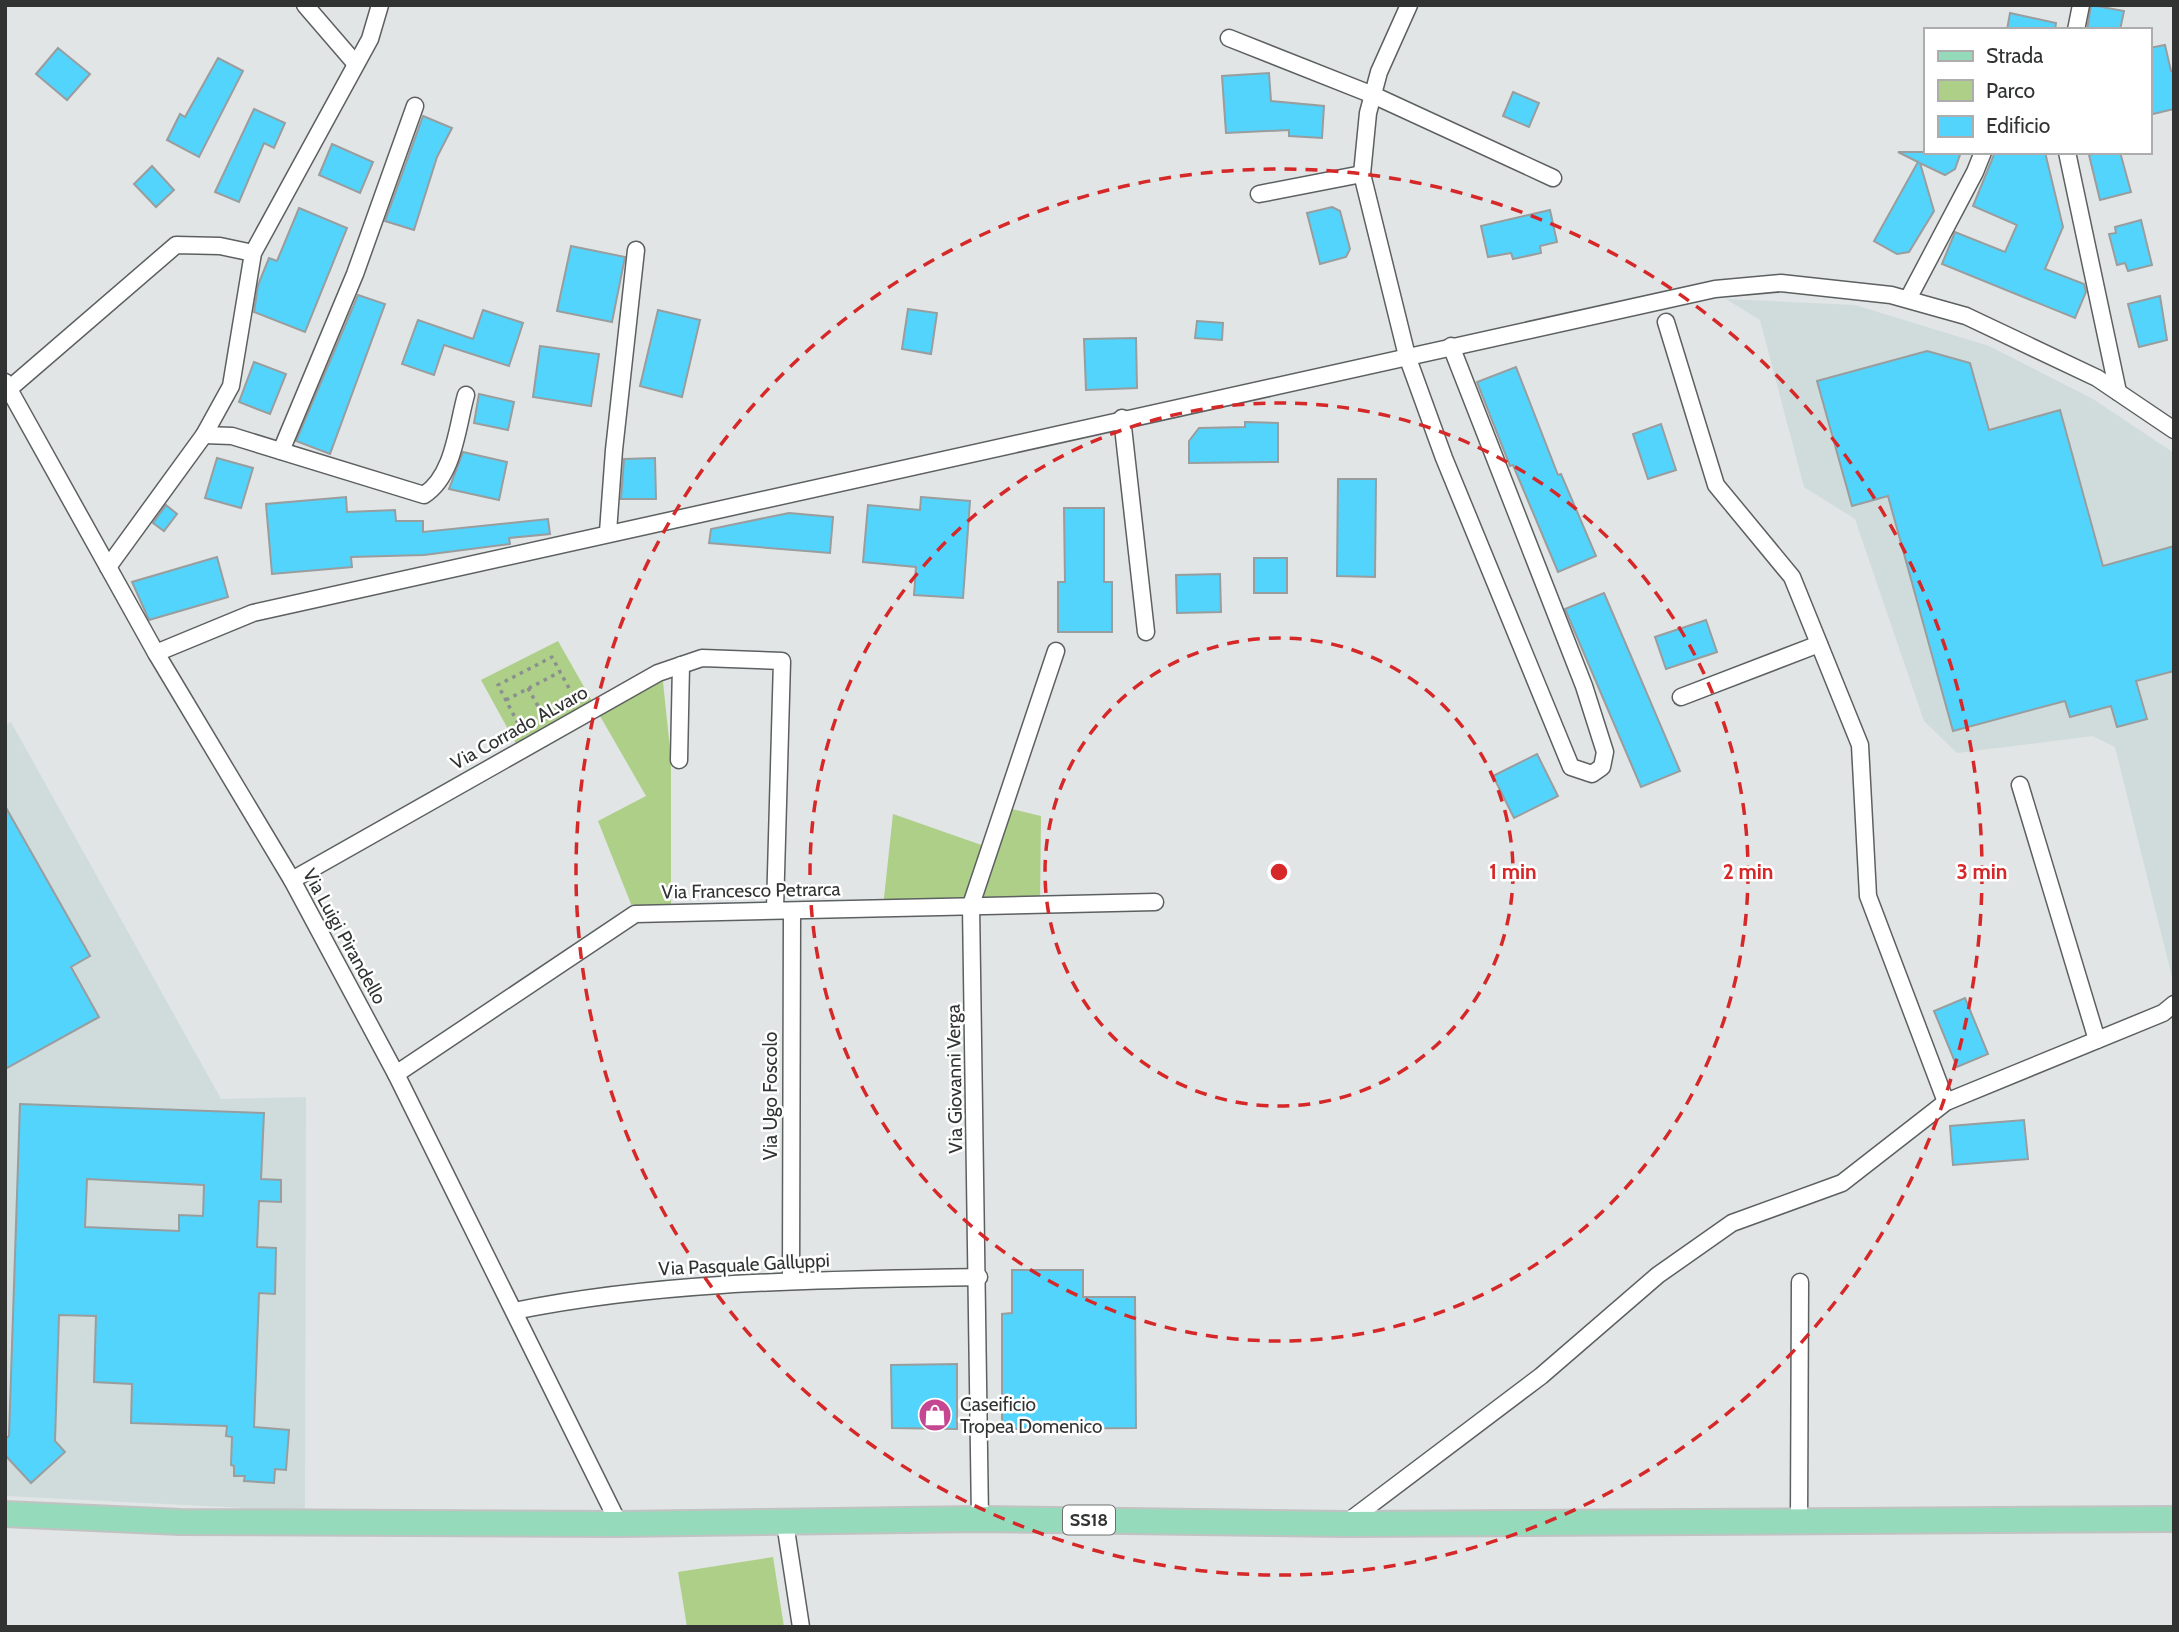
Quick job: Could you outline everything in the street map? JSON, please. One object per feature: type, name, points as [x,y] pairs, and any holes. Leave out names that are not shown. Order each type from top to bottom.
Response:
[{"type":"main road","name":"SS18","points":[[5,1514],[180,1522],[619,1524],[980,1519],[1345,1524],[2174,1519]]},
{"type":"street","points":[[306,5],[355,63]]},
{"type":"street","points":[[108,566],[204,435],[231,386],[253,253],[370,39],[380,5]]},
{"type":"street","points":[[1409,5],[1379,72],[1368,113],[1362,174],[1407,356],[1444,458],[1571,767],[1592,774],[1602,767],[1605,752],[1584,686],[1451,346]]},
{"type":"street","points":[[2076,28],[2081,5]]},
{"type":"street","points":[[1229,38],[1373,95],[1553,178]]},
{"type":"street","points":[[281,451],[355,274],[415,106]]},
{"type":"street","points":[[1908,299],[1982,154]]},
{"type":"street","points":[[2067,154],[2118,393]]},
{"type":"street","points":[[1259,194],[1362,174]]},
{"type":"street","points":[[7,386],[176,245],[220,246],[253,253]]},
{"type":"street","points":[[608,532],[614,450],[636,250]]},
{"type":"street","points":[[156,653],[253,612],[1715,289],[1781,284],[1891,295],[1966,316],[2020,339],[2097,378],[2174,430]]},
{"type":"street","points":[[1666,322],[1716,485],[1792,577],[1860,745],[1868,895],[1946,1102]]},
{"type":"street","name":"Via Luigi Pirandello","points":[[7,386],[156,653],[292,880],[396,1074],[619,1524]]},
{"type":"street","points":[[204,435],[232,436],[424,495],[437,487],[446,469],[466,395]]},
{"type":"street","points":[[1122,418],[1146,632]]},
{"type":"street","points":[[1681,697],[1819,644]]},
{"type":"street","name":"Via Giovanni Verga","points":[[980,1519],[979,1277],[971,905],[1056,651]]},
{"type":"street","name":"Via Corrado ALvaro","points":[[292,880],[658,673],[702,658],[782,661],[775,909]]},
{"type":"street","points":[[679,760],[681,665]]},
{"type":"street","points":[[2020,785],[2098,1040]]},
{"type":"street","name":"Via Francesco Petrarca","points":[[396,1074],[635,914],[1155,902]]},
{"type":"street","name":"Via Ugo Foscolo","points":[[791,1280],[792,912]]},
{"type":"street","points":[[1345,1524],[1541,1376],[1658,1275],[1732,1223],[1842,1183],[1946,1102],[2163,1013],[2174,1004]]},
{"type":"street","name":"Via Pasquale Galluppi","points":[[514,1311],[591,1295],[791,1280],[979,1277]]},
{"type":"street","points":[[1799,1521],[1800,1282]]},
{"type":"street","points":[[785,1523],[801,1627]]},
{"type":"path","points":[[530,745],[498,685],[552,657],[584,715]]},
{"type":"path","points":[[506,700],[560,672]]},
{"type":"path","points":[[528,688],[552,733]]},
{"type":"shaded area","points":[[1726,299],[1855,305],[1989,346],[2093,399],[2174,453],[2173,981],[2115,747],[2093,736],[1957,753],[1924,721],[1855,519],[1804,487],[1760,320]]},
{"type":"shaded area","points":[[11,722],[221,1099],[306,1097],[305,1511],[5,1496],[5,725]]},
{"type":"green space","points":[[558,641],[596,708],[662,672],[671,759],[671,911],[635,914],[598,821],[646,796],[596,709],[520,751],[481,680]]},
{"type":"green space","points":[[1004,807],[1041,816],[1040,904],[883,907],[893,814],[990,848]]},
{"type":"green space","points":[[773,1557],[784,1627],[687,1627],[678,1572]]},
{"type":"building","points":[[2091,5],[2124,11],[2120,28],[2087,28]]},
{"type":"building","points":[[2010,13],[2056,23],[2055,28],[2007,28]]},
{"type":"building","points":[[2165,45],[2171,71],[2174,70],[2174,109],[2151,115],[2151,48]]},
{"type":"building","points":[[58,48],[90,74],[67,100],[36,74]]},
{"type":"building","points":[[218,58],[243,71],[199,157],[167,140],[180,114],[185,117]]},
{"type":"building","points":[[1269,73],[1271,101],[1324,106],[1322,138],[1289,136],[1289,130],[1226,133],[1222,76]]},
{"type":"building","points":[[1513,92],[1539,103],[1529,127],[1503,116]]},
{"type":"building","points":[[254,109],[285,123],[274,148],[264,143],[239,202],[215,192]]},
{"type":"building","points":[[423,116],[452,128],[437,157],[414,230],[385,221]]},
{"type":"building","points":[[332,144],[373,162],[360,193],[319,175]]},
{"type":"building","points":[[1898,152],[1960,154],[1955,169],[1945,175],[1920,163],[1934,211],[1909,252],[1897,254],[1874,241],[1918,162]]},
{"type":"building","points":[[1994,154],[2045,154],[2063,227],[2045,269],[2084,284],[2086,292],[2075,318],[1942,264],[1955,232],[2005,252],[2017,225],[1973,206]]},
{"type":"building","points":[[2121,154],[2131,192],[2100,200],[2089,155]]},
{"type":"building","points":[[152,166],[174,190],[156,207],[134,184]]},
{"type":"building","points":[[1332,207],[1340,211],[1350,249],[1346,257],[1320,264],[1307,213]]},
{"type":"building","points":[[299,208],[347,228],[305,332],[254,312],[258,285],[269,258],[277,261]]},
{"type":"building","points":[[1550,210],[1557,242],[1540,246],[1541,253],[1513,259],[1511,253],[1488,257],[1481,226]]},
{"type":"building","points":[[2141,220],[2152,265],[2128,271],[2125,263],[2117,265],[2109,234],[2116,233],[2115,227]]},
{"type":"building","points":[[571,246],[625,257],[612,322],[557,311]]},
{"type":"building","points":[[358,295],[385,304],[330,454],[296,441]]},
{"type":"building","points":[[2160,296],[2167,340],[2139,347],[2128,304]]},
{"type":"building","points":[[908,309],[937,313],[931,354],[902,349]]},
{"type":"building","points":[[483,310],[523,323],[509,366],[444,345],[434,375],[402,364],[418,320],[473,339]]},
{"type":"building","points":[[658,310],[700,320],[682,397],[640,386]]},
{"type":"building","points":[[1197,321],[1223,323],[1222,340],[1195,338]]},
{"type":"building","points":[[1136,338],[1137,388],[1086,390],[1084,339]]},
{"type":"building","points":[[540,346],[599,354],[591,406],[533,397]]},
{"type":"building","points":[[1927,351],[1970,363],[1989,430],[2060,410],[2103,566],[2174,546],[2174,671],[2136,681],[2147,719],[2117,727],[2111,706],[2070,717],[2065,701],[1953,731],[1888,496],[1852,506],[1817,381]]},
{"type":"building","points":[[254,362],[286,374],[270,414],[239,402]]},
{"type":"building","points":[[1516,367],[1558,475],[1561,474],[1596,556],[1558,572],[1513,465],[1510,466],[1477,382]]},
{"type":"building","points":[[479,394],[514,402],[508,430],[474,423]]},
{"type":"building","points":[[1245,422],[1278,423],[1278,462],[1189,463],[1189,441],[1199,428],[1245,427]]},
{"type":"building","points":[[1661,424],[1676,470],[1648,479],[1633,434]]},
{"type":"building","points":[[463,452],[507,462],[499,500],[449,489]]},
{"type":"building","points":[[217,458],[253,468],[241,508],[205,498]]},
{"type":"building","points":[[655,458],[656,499],[621,499],[624,459]]},
{"type":"building","points":[[1338,479],[1376,479],[1375,577],[1337,576]]},
{"type":"building","points":[[346,497],[347,512],[395,510],[396,521],[423,521],[423,532],[548,519],[550,534],[509,538],[510,544],[424,555],[351,557],[352,567],[272,574],[266,504]]},
{"type":"building","points":[[921,497],[970,501],[963,598],[914,595],[916,567],[863,562],[868,505],[920,510]]},
{"type":"building","points":[[166,505],[177,514],[164,531],[153,523]]},
{"type":"building","points":[[1064,508],[1104,508],[1104,582],[1112,582],[1112,632],[1058,632],[1058,582],[1065,582]]},
{"type":"building","points":[[789,513],[833,517],[830,553],[709,543],[711,529]]},
{"type":"building","points":[[217,557],[228,597],[149,620],[132,582]]},
{"type":"building","points":[[1254,558],[1287,558],[1287,593],[1254,593]]},
{"type":"building","points":[[1220,574],[1221,612],[1177,613],[1176,575]]},
{"type":"building","points":[[1604,593],[1680,771],[1641,787],[1565,609]]},
{"type":"building","points":[[1706,620],[1717,652],[1666,669],[1655,637]]},
{"type":"building","points":[[1537,754],[1558,796],[1514,818],[1493,776]]},
{"type":"building","points":[[5,806],[90,956],[71,967],[99,1017],[5,1069]]},
{"type":"building","points":[[1965,998],[1988,1054],[1957,1067],[1934,1011]]},
{"type":"building","points":[[20,1104],[264,1113],[261,1179],[281,1180],[281,1202],[259,1201],[257,1247],[276,1248],[275,1294],[259,1293],[254,1427],[289,1430],[286,1470],[275,1469],[274,1483],[244,1481],[245,1476],[234,1476],[234,1466],[231,1465],[232,1437],[226,1436],[227,1426],[131,1423],[132,1384],[94,1382],[96,1316],[59,1315],[55,1441],[65,1452],[31,1483],[5,1455],[5,1439],[9,1436]],"holes":[[[87,1179],[204,1185],[203,1216],[179,1215],[179,1231],[85,1227]]]},
{"type":"building","points":[[2024,1120],[2028,1159],[1953,1165],[1950,1126]]},
{"type":"building","points":[[1012,1270],[1083,1270],[1083,1297],[1135,1297],[1136,1428],[1002,1429],[1002,1314],[1012,1313]]},
{"type":"building","points":[[957,1364],[957,1429],[892,1428],[891,1365]]},
{"type":"place","name":"Caseificio Tropea Domenico","points":[[935,1415]]}]
